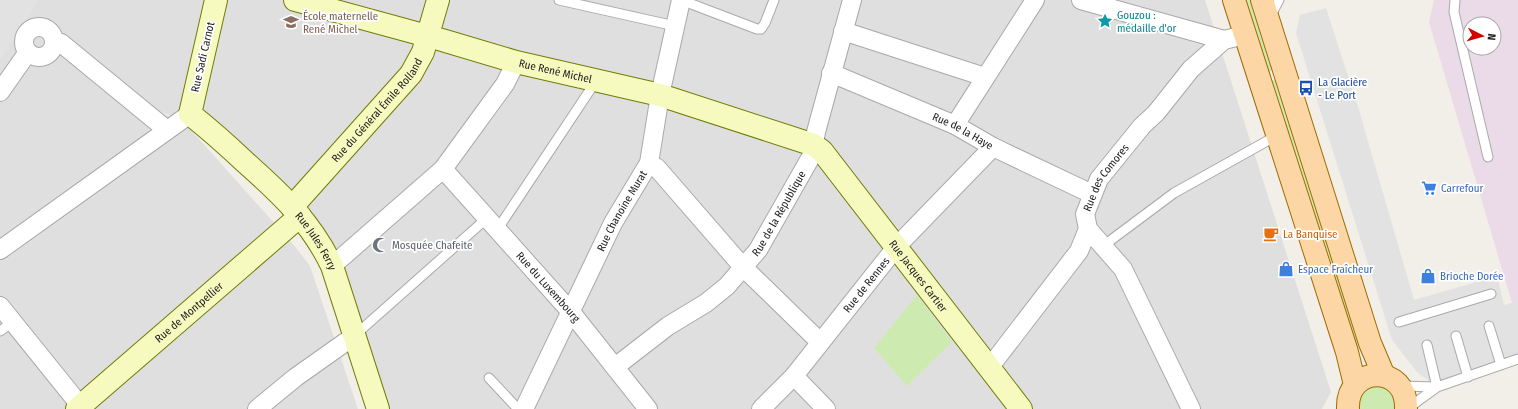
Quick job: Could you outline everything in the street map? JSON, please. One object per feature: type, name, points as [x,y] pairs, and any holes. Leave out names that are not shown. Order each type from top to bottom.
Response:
[{"type":"main road","points":[[1234,0],[1276,136],[1347,352],[1355,385]]},
{"type":"main road","points":[[1265,10],[1370,343],[1392,381],[1404,394],[1406,409]]},
{"type":"main road","points":[[1347,409],[1350,392],[1355,385],[1368,376],[1392,381]]},
{"type":"street","name":"Rue Sadi Carnot","points":[[190,114],[216,0]]},
{"type":"street","name":"Rue René Michel","points":[[295,0],[428,36],[516,62],[660,95],[814,145]]},
{"type":"street","name":"Rue du Général Émile Rolland","points":[[296,211],[411,74],[423,52],[438,0]]},
{"type":"street","name":"Rue Chanoine Murat","points":[[524,409],[613,223],[649,163],[660,95],[674,26],[681,0]]},
{"type":"street","name":"Rue de la République","points":[[615,367],[668,326],[706,303],[727,286],[758,250],[812,155],[816,132],[852,0]]},
{"type":"street","points":[[955,125],[1035,0]]},
{"type":"street","points":[[1081,0],[1224,40]]},
{"type":"street","points":[[39,27],[48,30],[53,37],[54,43],[51,51],[42,56],[32,55],[28,52],[25,38],[27,34],[34,28],[39,27]]},
{"type":"street","points":[[1189,29],[1197,42],[1196,52],[1191,68]]},
{"type":"street","points":[[843,31],[985,77]]},
{"type":"street","name":"Rue des Comores","points":[[989,368],[1079,251],[1088,229],[1085,214],[1099,179],[1142,126],[1156,113],[1191,68],[1224,40],[1245,34]]},
{"type":"street","points":[[54,43],[61,44],[167,130]]},
{"type":"street","points":[[0,92],[28,52]]},
{"type":"street","points":[[332,266],[443,170],[505,84],[516,62]]},
{"type":"street","name":"Rue de la Haye","points":[[832,73],[955,125],[994,147],[1092,194]]},
{"type":"street","points":[[0,250],[190,114]]},
{"type":"street","name":"Rue Jules Ferry","points":[[190,114],[281,194],[296,211],[324,249],[332,266],[378,409]]},
{"type":"street","name":"Rue Jacques Cartier","points":[[814,145],[822,151],[1021,409]]},
{"type":"street","name":"Rue de Rennes","points":[[761,409],[794,376],[896,246],[994,147]]},
{"type":"street","points":[[649,163],[657,168],[743,268],[820,342]]},
{"type":"street","name":"Rue du Luxembourg","points":[[443,170],[571,312],[648,409]]},
{"type":"street","name":"Rue de Montpellier","points":[[80,408],[296,211]]},
{"type":"street","points":[[1088,229],[1123,269],[1191,409]]},
{"type":"street","points":[[0,306],[7,326],[80,408]]},
{"type":"street","points":[[257,409],[296,377],[354,336]]},
{"type":"street","points":[[794,376],[826,409]]},
{"type":"lane","points":[[559,0],[674,26]]},
{"type":"lane","points":[[681,0],[757,29],[761,29],[766,23],[774,0]]},
{"type":"lane","points":[[1265,10],[1279,0]]},
{"type":"lane","points":[[1455,0],[1454,12],[1488,157]]},
{"type":"lane","points":[[354,336],[492,225],[596,81]]},
{"type":"lane","points":[[1103,246],[1174,193],[1276,136]]},
{"type":"lane","points":[[1399,322],[1491,294]]},
{"type":"lane","points":[[1489,326],[1501,365]]},
{"type":"lane","points":[[1456,336],[1468,376]]},
{"type":"lane","points":[[1427,345],[1437,387]]},
{"type":"lane","points":[[1406,409],[1437,387],[1518,359]]},
{"type":"lane","points":[[489,378],[518,409]]},
{"type":"lane","points":[[1392,381],[1437,387]]},
{"type":"shaded area","points":[[0,0],[1205,0],[1331,392],[1322,409],[382,409],[324,256],[195,126],[160,111],[191,130],[293,244],[310,266],[358,409],[0,409]]},
{"type":"shaded area","points":[[0,0],[39,0],[0,60]]},
{"type":"shaded area","points":[[1434,0],[1518,0],[1518,302],[1512,303],[1429,22]]},
{"type":"shaded area","points":[[1326,8],[1359,110],[1414,300],[1497,276],[1504,305],[1518,301],[1518,359],[1437,387],[1417,372],[1392,340],[1296,33],[1300,15]]},
{"type":"green space","points":[[1242,0],[1258,0],[1279,69],[1265,73]]},
{"type":"green space","points":[[1281,78],[1364,343],[1350,347],[1267,82]]},
{"type":"green space","points":[[917,295],[952,342],[907,386],[874,348]]},
{"type":"green space","points":[[1382,385],[1392,392],[1396,409],[1357,409],[1356,405],[1364,389]]},
{"type":"place","name":"Gouzou : médaille d'or","points":[[1105,21]]},
{"type":"place","name":"École maternelle René Michel","points":[[291,22]]},
{"type":"place","name":"La Glacière - Le Port","points":[[1306,88]]},
{"type":"place","name":"Carrefour","points":[[1429,188]]},
{"type":"place","name":"La Banquise","points":[[1271,234]]},
{"type":"place","name":"Mosquée Chafeite","points":[[380,245]]},
{"type":"place","name":"Espace Fraîcheur","points":[[1286,269]]},
{"type":"place","name":"Brioche Dorée","points":[[1428,276]]}]
